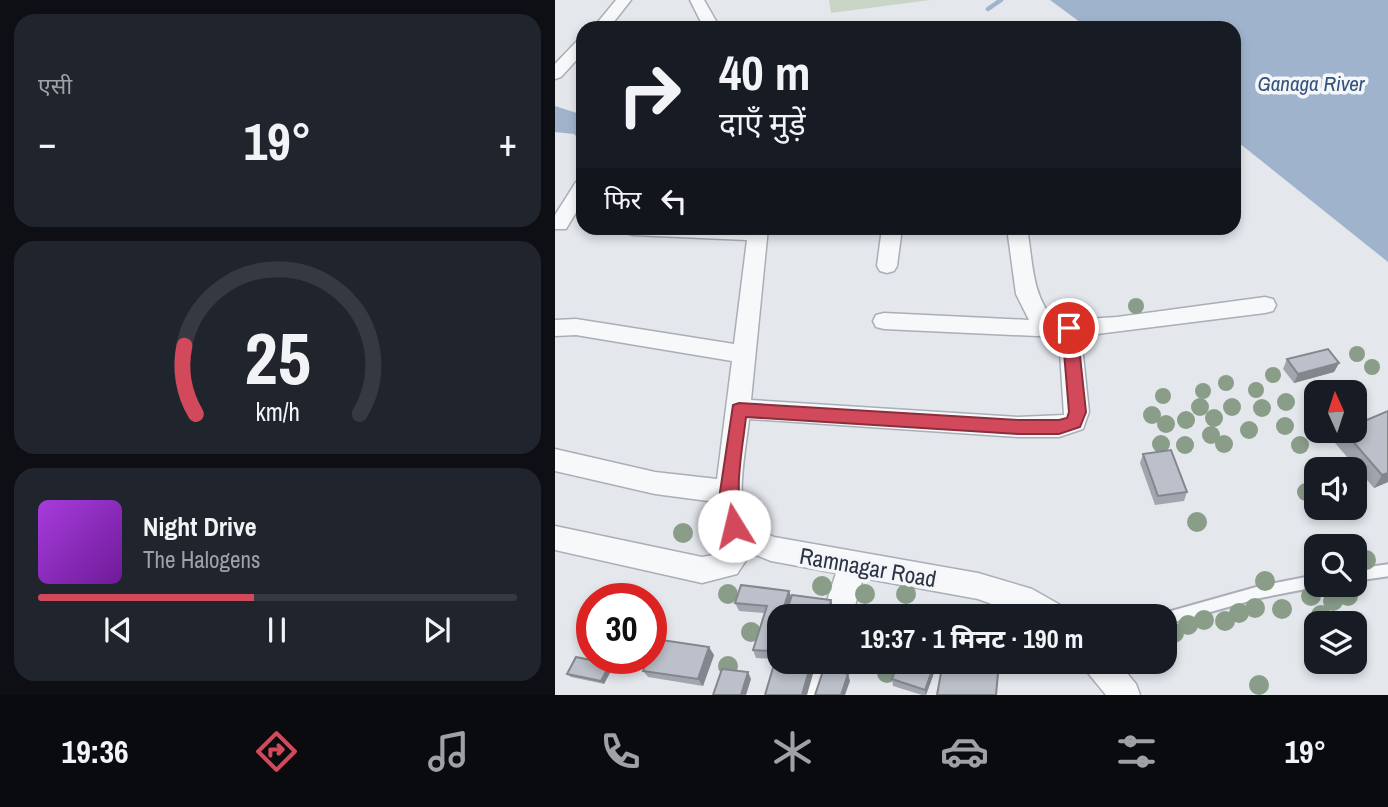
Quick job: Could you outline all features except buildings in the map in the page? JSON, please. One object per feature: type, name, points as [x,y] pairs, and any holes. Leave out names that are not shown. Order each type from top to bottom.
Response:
[{"type":"street","points":[[607,21],[624,0]]},
{"type":"street","points":[[697,0],[709,21]]},
{"type":"street","points":[[555,74],[576,52]]},
{"type":"street","points":[[557,224],[576,196]]},
{"type":"street","points":[[557,224],[576,225]]},
{"type":"street","points":[[555,538],[702,570],[727,565],[746,538],[734,526],[729,509],[729,492],[758,235]]},
{"type":"street","points":[[887,266],[891,235]]},
{"type":"street","points":[[1018,235],[1028,303],[1036,317],[1059,329]]},
{"type":"street","points":[[884,321],[1059,329],[1264,305]]},
{"type":"street","points":[[555,328],[576,327],[743,354]]},
{"type":"street","points":[[739,410],[1018,427],[1059,427],[1074,422],[1077,412],[1059,329]]},
{"type":"street","points":[[555,460],[655,483],[729,492]]},
{"type":"street","name":"Ramnagar Road","points":[[746,538],[771,549],[978,586],[1031,604]]},
{"type":"street","points":[[841,604],[853,565]]},
{"type":"street","points":[[813,695],[820,674]]},
{"type":"street","points":[[1108,674],[1125,695]]},
{"type":"lane","points":[[1367,573],[1388,570]]},
{"type":"lane","points":[[1177,615],[1260,592],[1304,583]]},
{"type":"green space","points":[[829,0],[930,0],[831,13]]},
{"type":"water","name":"Ganaga River","points":[[1050,0],[1388,0],[1388,262],[1241,145],[1241,21],[1078,21]]},
{"type":"water","points":[[555,106],[576,113],[576,136],[555,132]]},
{"type":"waterway","points":[[988,9],[1001,0]]},
{"type":"route","points":[[734,526],[729,509],[729,492],[739,410],[1018,427],[1059,427],[1074,422],[1077,412],[1069,328]]}]
